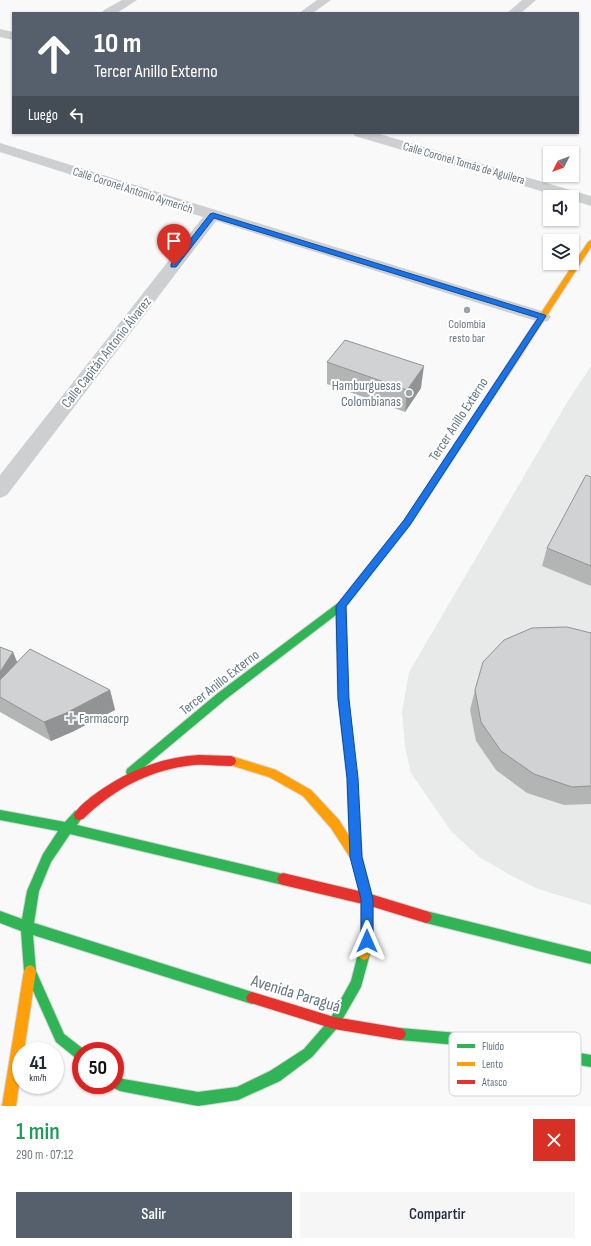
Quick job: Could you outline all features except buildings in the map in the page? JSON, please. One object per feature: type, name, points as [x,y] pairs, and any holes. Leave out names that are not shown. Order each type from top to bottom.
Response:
[{"type":"main road","name":"Tercer Anillo Externo","points":[[116,785],[222,696],[341,606],[407,523],[591,242]]},
{"type":"main road","points":[[124,1086],[195,1103],[238,1092],[275,1076],[308,1053],[334,1023],[357,983],[367,941],[367,899],[356,857],[352,778],[344,699],[341,606]]},
{"type":"main road","points":[[9,1106],[30,971],[27,927],[33,891],[47,858],[67,828],[90,804],[116,785],[154,768],[194,760],[234,761],[272,773],[306,793],[335,824],[356,857]]},
{"type":"main road","points":[[0,815],[67,828],[367,899],[400,910],[591,958]]},
{"type":"main road","name":"Avenida Paraguá","points":[[0,917],[27,927],[334,1023],[391,1033],[449,1038]]},
{"type":"main road","points":[[30,971],[60,1038],[72,1048]]},
{"type":"main road","name":"Avenida Paraguá","points":[[581,1059],[591,1061]]},
{"type":"street","points":[[110,12],[131,0]]},
{"type":"street","points":[[307,12],[325,0]]},
{"type":"street","points":[[514,12],[530,0]]},
{"type":"street","points":[[0,33],[12,36]]},
{"type":"street","name":"Calle Coronel Tomás de Aguilera","points":[[365,134],[591,201]]},
{"type":"street","name":"Calle Coronel Antonio Aymerich","points":[[0,147],[213,215],[542,316]]},
{"type":"street","name":"Calle Capitán Antonio Álvarez","points":[[0,490],[213,215]]},
{"type":"shaded area","points":[[591,366],[591,905],[538,889],[510,875],[479,857],[451,831],[411,773],[405,747],[402,712],[409,672],[568,401]]},
{"type":"traffic: fast","points":[[131,772],[222,696],[341,606],[407,523],[505,374]]},
{"type":"traffic: fast","points":[[341,606],[343,699],[352,778],[356,856]]},
{"type":"traffic: fast","points":[[0,815],[67,828],[283,879]]},
{"type":"traffic: fast","points":[[72,1048],[60,1038],[30,971],[27,927],[33,891],[47,858],[67,828],[79,815]]},
{"type":"traffic: fast","points":[[0,917],[27,927],[252,998]]},
{"type":"traffic: fast","points":[[426,917],[591,958]]},
{"type":"traffic: fast","points":[[124,1086],[198,1099],[238,1093],[275,1076],[308,1053],[334,1023],[357,983],[364,954]]},
{"type":"traffic: fast","points":[[400,1034],[449,1038]]},
{"type":"traffic: fast","points":[[581,1059],[591,1061]]},
{"type":"traffic: slow","points":[[505,374],[591,242]]},
{"type":"traffic: slow","points":[[231,761],[272,773],[307,793],[335,824],[356,857],[367,899],[367,941],[364,954]]},
{"type":"traffic: slow","points":[[9,1106],[30,971]]},
{"type":"traffic: jam","points":[[79,815],[117,785],[147,771],[178,762],[194,760],[231,761]]},
{"type":"traffic: jam","points":[[283,879],[367,899],[426,917]]},
{"type":"traffic: jam","points":[[252,998],[334,1023],[400,1034]]},
{"type":"place","name":"Colombia resto bar","points":[[467,310]]},
{"type":"place","name":"Hamburguesas Colombianas","points":[[409,393]]},
{"type":"place","name":"Farmacorp","points":[[71,718]]},
{"type":"route","points":[[174,265],[213,215],[542,316],[407,523],[341,606],[344,699],[352,778],[356,857],[367,899],[367,941]]}]
